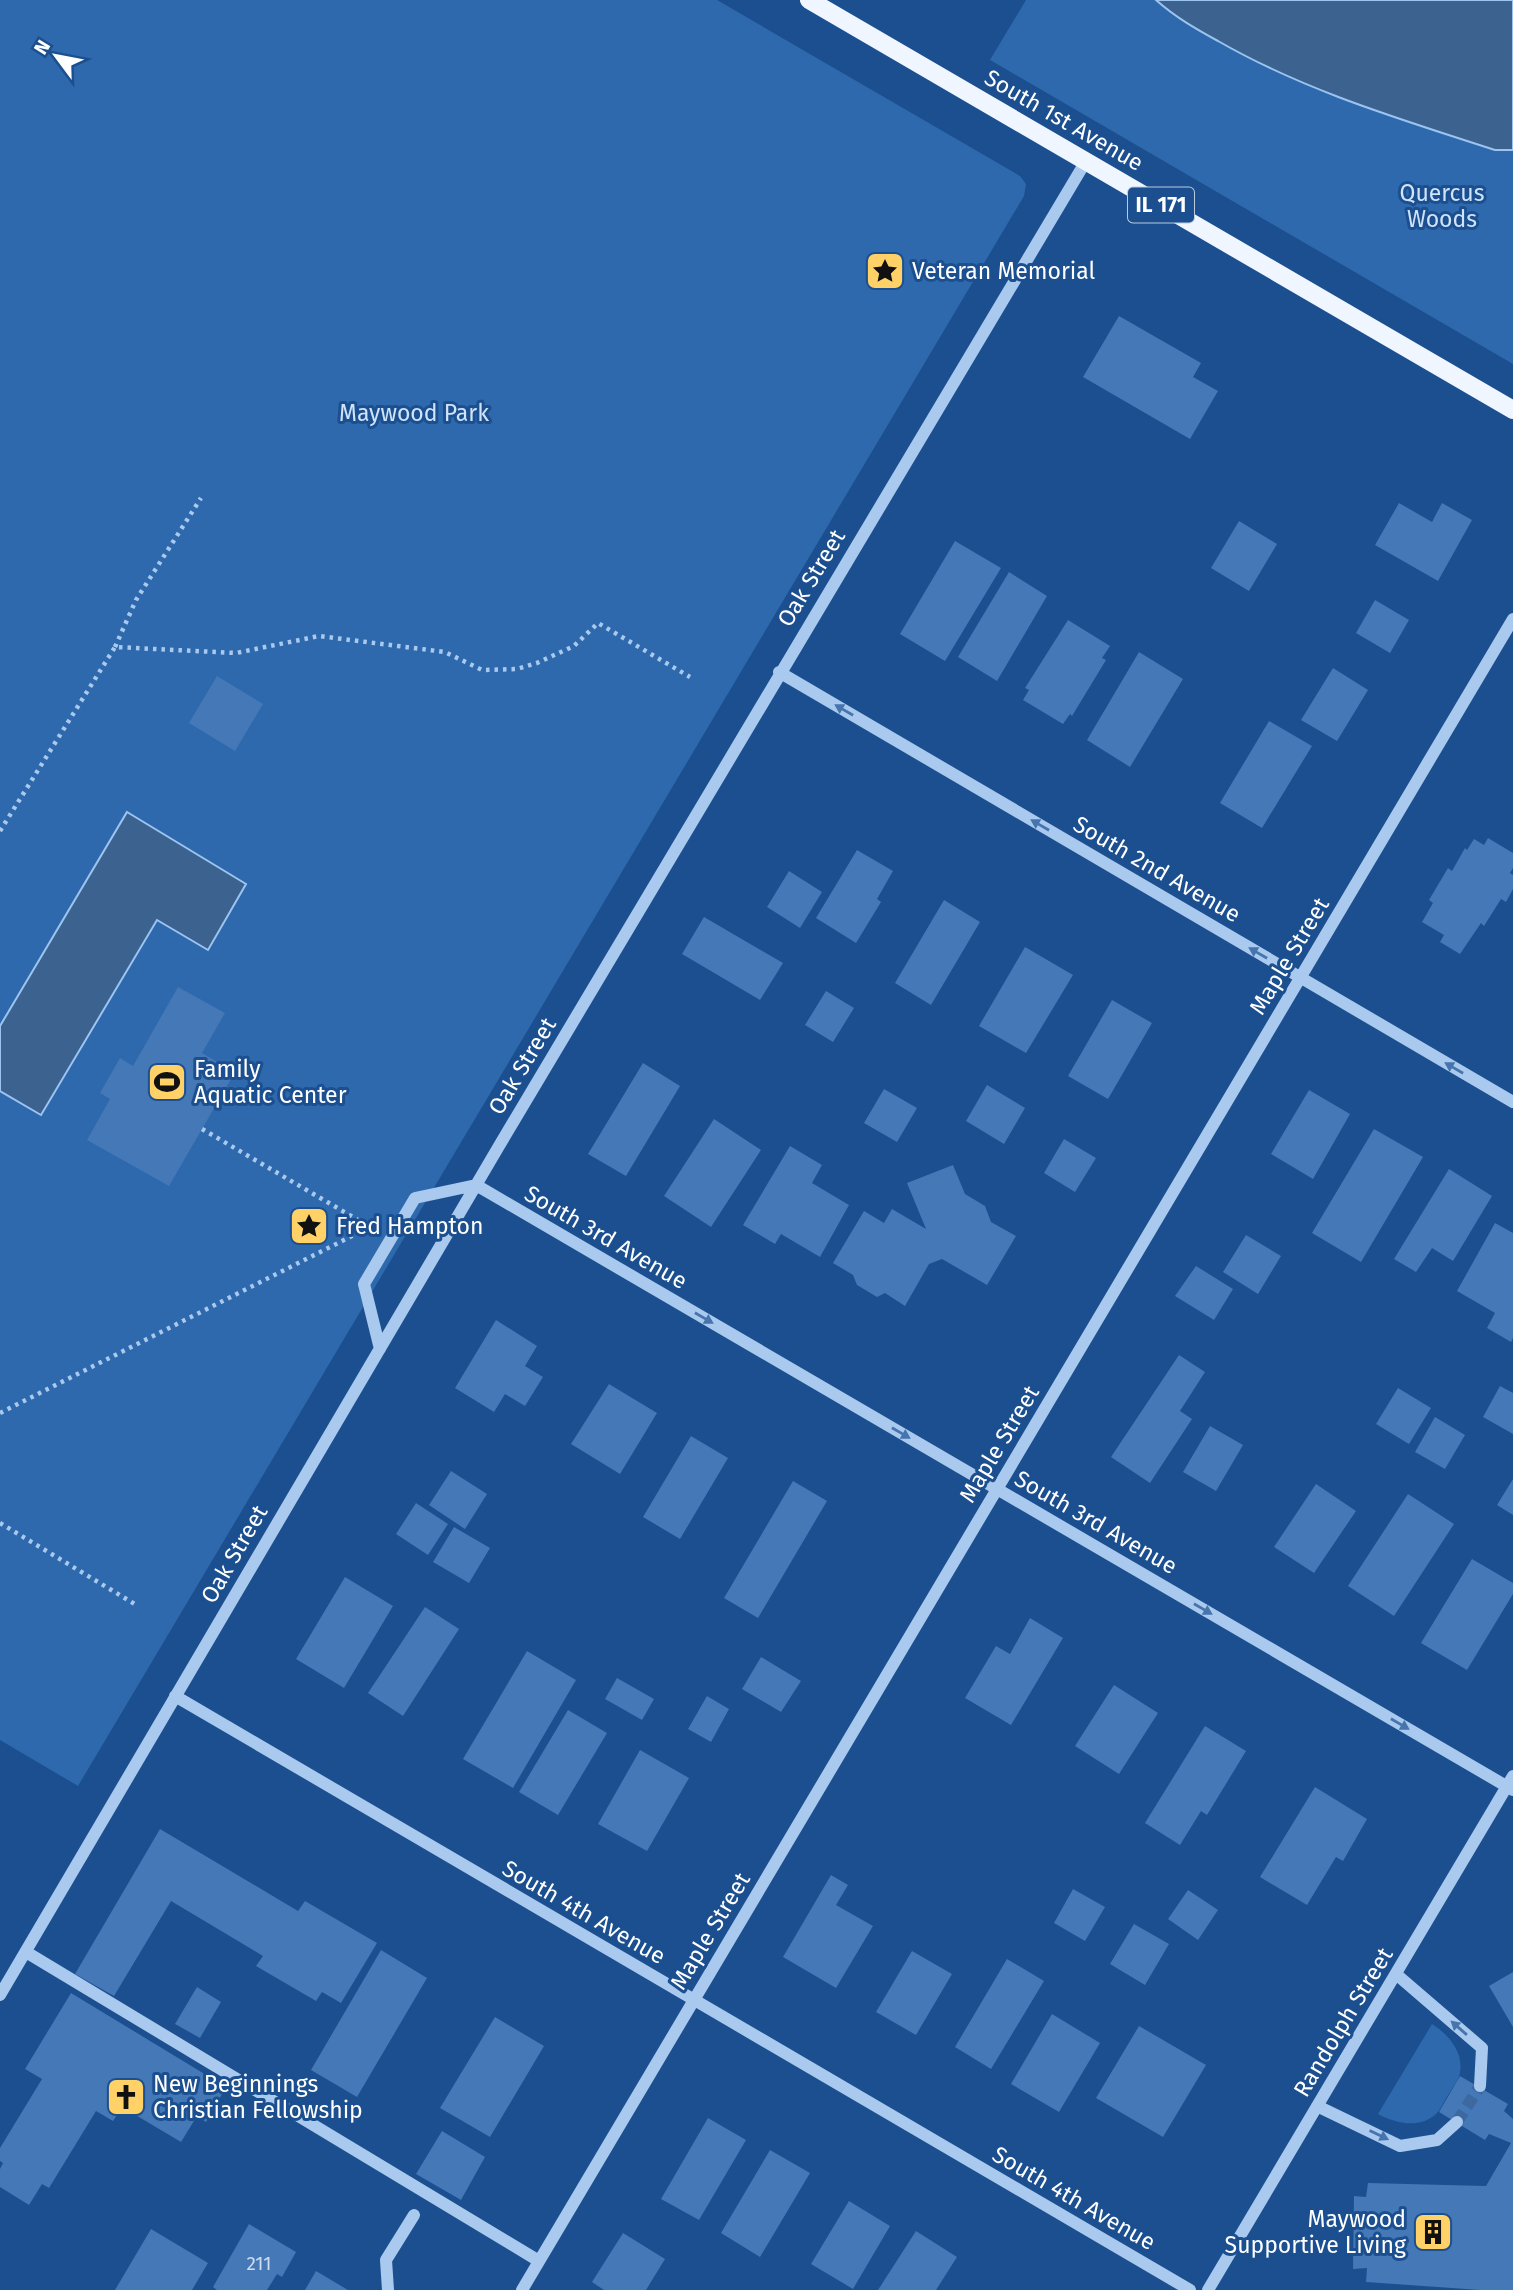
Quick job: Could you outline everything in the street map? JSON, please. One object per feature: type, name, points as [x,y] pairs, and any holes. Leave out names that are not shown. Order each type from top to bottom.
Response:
[{"type":"main road","name":"South 1st Avenue","points":[[809,0],[1513,410]]},
{"type":"street","name":"Oak Street","points":[[0,1995],[779,672],[1086,161]]},
{"type":"street","name":"Maple Street","points":[[522,2290],[1513,619]]},
{"type":"street","name":"South 2nd Avenue","points":[[779,672],[1513,1102]]},
{"type":"street","points":[[380,1349],[364,1284],[415,1198],[476,1185]]},
{"type":"street","name":"South 3rd Avenue","points":[[476,1185],[997,1489],[1511,1784]]},
{"type":"street","name":"South 4th Avenue","points":[[175,1696],[1191,2290]]},
{"type":"street","name":"Randolph Street","points":[[1208,2290],[1511,1784]]},
{"type":"street","points":[[26,1952],[539,2261]]},
{"type":"street","points":[[1396,1974],[1482,2048],[1480,2086]]},
{"type":"street","points":[[1317,2106],[1400,2146],[1437,2140],[1457,2122]]},
{"type":"street","points":[[388,2290],[386,2260],[414,2215]]},
{"type":"path","points":[[0,831],[115,648],[136,600],[201,498]]},
{"type":"path","points":[[115,648],[236,653],[319,636],[446,652],[482,670],[517,669],[574,646],[598,623],[690,677]]},
{"type":"path","points":[[202,1129],[365,1224]]},
{"type":"path","points":[[0,1413],[360,1232]]},
{"type":"path","points":[[0,1523],[138,1606]]},
{"type":"green space","name":"Maywood Park","points":[[0,0],[717,0],[1020,176],[1026,184],[1024,196],[78,1786],[0,1740]]},
{"type":"green space","name":"Quercus Woods","points":[[1026,0],[1156,0],[1218,41],[1285,75],[1389,115],[1495,150],[1513,150],[1513,364],[990,60]]},
{"type":"green space","points":[[1432,2024],[1454,2044],[1461,2065],[1458,2078],[1441,2107],[1435,2115],[1414,2123],[1399,2122],[1378,2114]]},
{"type":"shaded area","points":[[1156,0],[1513,0],[1513,150],[1495,150],[1389,115],[1285,75],[1218,41]]},
{"type":"shaded area","points":[[127,812],[246,884],[208,950],[157,920],[41,1115],[0,1091],[0,1026]]},
{"type":"building","points":[[1119,316],[1201,363],[1193,377],[1218,391],[1190,439],[1083,377]]},
{"type":"building","points":[[1399,503],[1432,522],[1442,503],[1472,520],[1438,581],[1375,545]]},
{"type":"building","points":[[1239,521],[1277,544],[1249,591],[1211,568]]},
{"type":"building","points":[[955,541],[1001,568],[945,661],[900,634]]},
{"type":"building","points":[[1009,572],[1047,596],[997,681],[958,657]]},
{"type":"building","points":[[1375,600],[1409,620],[1390,653],[1356,633]]},
{"type":"building","points":[[1068,620],[1110,646],[1102,658],[1106,660],[1072,716],[1070,714],[1063,724],[1023,700],[1029,690],[1025,688]]},
{"type":"building","points":[[1139,652],[1183,679],[1130,767],[1087,740]]},
{"type":"building","points":[[1333,668],[1368,690],[1337,741],[1301,720]]},
{"type":"building","points":[[217,676],[263,704],[235,751],[189,723]]},
{"type":"building","points":[[1269,721],[1312,746],[1262,828],[1220,803]]},
{"type":"building","points":[[1488,838],[1513,853],[1513,868],[1510,873],[1513,875],[1513,889],[1506,902],[1501,899],[1484,926],[1481,923],[1460,954],[1440,942],[1444,935],[1422,922],[1433,903],[1429,900],[1448,868],[1452,871],[1465,848],[1467,850],[1474,839],[1484,845]]},
{"type":"building","points":[[857,850],[893,871],[877,899],[881,902],[856,943],[816,918]]},
{"type":"building","points":[[789,871],[822,892],[800,928],[767,907]]},
{"type":"building","points":[[944,900],[980,922],[931,1005],[895,983]]},
{"type":"building","points":[[704,917],[783,963],[760,1000],[682,954]]},
{"type":"building","points":[[1025,947],[1073,975],[1026,1053],[979,1026]]},
{"type":"building","name":"Family Aquatic Center","points":[[178,987],[225,1013],[202,1053],[235,1072],[169,1186],[87,1140],[110,1099],[100,1093],[120,1058],[133,1066]]},
{"type":"building","points":[[826,991],[854,1008],[833,1042],[805,1025]]},
{"type":"building","points":[[1112,1000],[1152,1023],[1108,1099],[1068,1076]]},
{"type":"building","points":[[643,1063],[680,1086],[626,1176],[588,1154]]},
{"type":"building","points":[[987,1085],[1025,1108],[1004,1144],[966,1121]]},
{"type":"building","points":[[884,1089],[917,1108],[897,1142],[864,1123]]},
{"type":"building","points":[[1309,1090],[1350,1114],[1313,1179],[1271,1154]]},
{"type":"building","points":[[714,1119],[761,1150],[711,1227],[664,1196]]},
{"type":"building","points":[[1374,1129],[1423,1157],[1361,1262],[1312,1233]]},
{"type":"building","points":[[1064,1139],[1096,1158],[1075,1192],[1044,1173]]},
{"type":"building","points":[[790,1146],[822,1165],[812,1183],[849,1205],[820,1257],[781,1234],[775,1244],[743,1225]]},
{"type":"building","points":[[953,1165],[965,1194],[985,1206],[991,1222],[1016,1236],[987,1285],[942,1259],[929,1264],[905,1306],[885,1293],[877,1297],[857,1285],[853,1275],[833,1263],[864,1211],[884,1223],[892,1209],[926,1229],[907,1183]]},
{"type":"building","points":[[1449,1169],[1492,1196],[1453,1261],[1432,1248],[1416,1272],[1394,1259]]},
{"type":"building","points":[[1495,1223],[1513,1233],[1511,1342],[1487,1328],[1495,1313],[1457,1291]]},
{"type":"building","points":[[1246,1235],[1281,1256],[1258,1294],[1223,1272]]},
{"type":"building","points":[[1196,1266],[1233,1289],[1214,1320],[1175,1296]]},
{"type":"building","points":[[496,1320],[537,1346],[525,1366],[543,1377],[525,1406],[505,1394],[494,1412],[455,1388]]},
{"type":"building","points":[[1179,1355],[1205,1372],[1180,1411],[1192,1419],[1150,1483],[1111,1457]]},
{"type":"building","points":[[609,1384],[657,1413],[620,1474],[571,1444]]},
{"type":"building","points":[[1500,1386],[1513,1393],[1513,1434],[1483,1417]]},
{"type":"building","points":[[1398,1388],[1431,1408],[1409,1444],[1376,1424]]},
{"type":"building","points":[[1435,1417],[1465,1435],[1445,1469],[1415,1452]]},
{"type":"building","points":[[1210,1426],[1243,1445],[1216,1491],[1183,1472]]},
{"type":"building","points":[[691,1436],[728,1458],[680,1539],[643,1517]]},
{"type":"building","points":[[451,1471],[487,1494],[465,1529],[429,1505]]},
{"type":"building","points":[[1513,1479],[1513,1515],[1497,1505]]},
{"type":"building","points":[[793,1481],[827,1501],[758,1618],[724,1598]]},
{"type":"building","points":[[1316,1484],[1356,1511],[1314,1573],[1274,1547]]},
{"type":"building","points":[[1408,1494],[1454,1524],[1394,1616],[1348,1586]]},
{"type":"building","points":[[416,1503],[448,1524],[428,1555],[396,1534]]},
{"type":"building","points":[[454,1527],[490,1548],[469,1583],[433,1562]]},
{"type":"building","points":[[1472,1559],[1513,1583],[1513,1594],[1467,1670],[1421,1643]]},
{"type":"building","points":[[345,1577],[393,1606],[344,1688],[296,1659]]},
{"type":"building","points":[[425,1607],[459,1629],[403,1716],[368,1693]]},
{"type":"building","points":[[1030,1618],[1063,1638],[1011,1725],[965,1698],[996,1646],[1010,1654]]},
{"type":"building","points":[[527,1651],[576,1680],[513,1788],[463,1759]]},
{"type":"building","points":[[761,1657],[801,1681],[781,1712],[742,1689]]},
{"type":"building","points":[[617,1678],[654,1699],[642,1720],[605,1699]]},
{"type":"building","points":[[1114,1685],[1158,1713],[1119,1774],[1075,1746]]},
{"type":"building","points":[[707,1696],[729,1709],[711,1742],[688,1729]]},
{"type":"building","points":[[568,1710],[607,1733],[558,1815],[519,1792]]},
{"type":"building","points":[[1205,1726],[1246,1751],[1207,1815],[1201,1811],[1180,1845],[1145,1823]]},
{"type":"building","points":[[640,1750],[689,1778],[647,1851],[598,1824]]},
{"type":"building","points":[[1315,1787],[1367,1819],[1343,1861],[1336,1857],[1307,1905],[1260,1877]]},
{"type":"building","points":[[160,1829],[298,1911],[305,1901],[377,1943],[341,2003],[322,1992],[316,2001],[256,1966],[263,1956],[171,1901],[114,1996],[75,1974]]},
{"type":"building","points":[[831,1875],[848,1885],[836,1905],[873,1926],[836,1988],[783,1957]]},
{"type":"building","points":[[1073,1889],[1105,1907],[1085,1941],[1054,1923]]},
{"type":"building","points":[[1188,1890],[1218,1910],[1198,1940],[1168,1919]]},
{"type":"building","points":[[1134,1924],[1169,1944],[1145,1985],[1110,1964]]},
{"type":"building","points":[[381,1950],[427,1978],[357,2097],[311,2070]]},
{"type":"building","points":[[912,1951],[952,1974],[916,2035],[876,2012]]},
{"type":"building","points":[[1007,1959],[1044,1981],[991,2069],[955,2047]]},
{"type":"building","points":[[1513,1972],[1513,2027],[1489,1986]]},
{"type":"building","points":[[197,1987],[221,2002],[200,2038],[175,2024]]},
{"type":"building","name":"New Beginnings Christian Fellowship","points":[[71,1993],[226,2087],[206,2122],[197,2116],[181,2142],[122,2107],[113,2121],[96,2111],[49,2188],[42,2184],[29,2205],[0,2187],[0,2169],[3,2163],[0,2161],[0,2148],[42,2079],[25,2069]]},
{"type":"building","points":[[1052,2014],[1100,2043],[1059,2112],[1011,2084]]},
{"type":"building","points":[[495,2017],[544,2046],[490,2137],[440,2108]]},
{"type":"building","points":[[1139,2026],[1206,2065],[1163,2137],[1096,2098]]},
{"type":"building","name":"Maywood Supportive Living","points":[[1460,2076],[1508,2104],[1504,2111],[1513,2119],[1513,2290],[1366,2282],[1367,2268],[1353,2269],[1354,2196],[1366,2197],[1368,2183],[1486,2186],[1511,2143],[1489,2134],[1485,2140],[1439,2112]]},
{"type":"building","points":[[708,2118],[746,2140],[699,2220],[661,2199]]},
{"type":"building","points":[[442,2131],[485,2157],[461,2200],[416,2174]]},
{"type":"building","points":[[770,2150],[810,2173],[760,2257],[721,2233]]},
{"type":"building","points":[[849,2201],[890,2226],[853,2289],[811,2264]]},
{"type":"building","points":[[249,2224],[296,2252],[282,2277],[277,2274],[267,2290],[217,2290],[213,2287]]},
{"type":"building","points":[[151,2229],[208,2263],[192,2290],[115,2290]]},
{"type":"building","points":[[916,2231],[957,2257],[936,2290],[878,2290]]},
{"type":"building","points":[[623,2233],[665,2259],[646,2290],[604,2290],[592,2282]]},
{"type":"building","points":[[316,2271],[348,2290],[305,2290]]},
{"type":"tunnel","points":[[1457,2122],[1480,2086]]},
{"type":"place","name":"Veteran Memorial","points":[[885,271]]},
{"type":"place","name":"Family Aquatic Center","points":[[167,1082]]},
{"type":"place","name":"Fred Hampton","points":[[309,1226]]},
{"type":"place","name":"New Beginnings Christian Fellowship","points":[[126,2097]]},
{"type":"place","name":"Maywood Supportive Living","points":[[1433,2232]]}]
